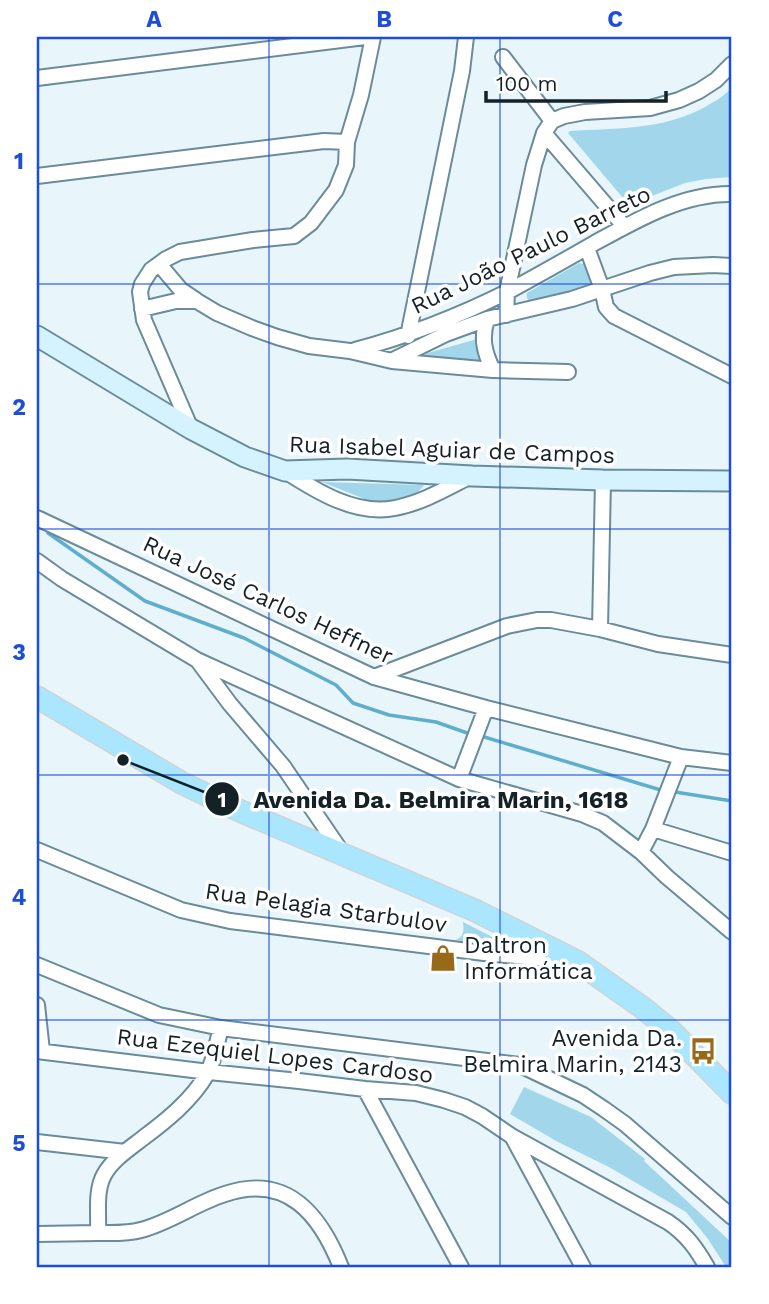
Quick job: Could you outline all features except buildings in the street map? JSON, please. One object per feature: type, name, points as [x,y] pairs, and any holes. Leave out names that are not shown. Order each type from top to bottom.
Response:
[{"type":"main road","points":[[37,697],[182,783],[238,810],[474,910],[578,962],[670,1030],[731,1089]]},
{"type":"street","points":[[37,78],[365,37]]},
{"type":"street","points":[[191,429],[148,332],[142,309],[142,284],[151,270],[173,255],[189,250],[294,236],[310,223],[336,190],[346,165],[347,142],[361,95],[373,37]]},
{"type":"street","points":[[408,336],[462,71],[466,37]]},
{"type":"street","points":[[503,57],[548,127],[624,226]]},
{"type":"street","points":[[506,314],[507,292],[534,165],[548,127],[570,114],[650,108],[678,100],[716,80],[732,64]]},
{"type":"street","points":[[37,176],[324,141],[347,142]]},
{"type":"street","name":"Rua João Paulo Barreto","points":[[350,352],[408,336],[507,292],[624,226],[692,199],[732,194]]},
{"type":"street","points":[[587,248],[606,307],[614,316],[732,376]]},
{"type":"street","points":[[159,264],[181,290],[197,301],[229,318],[276,337],[309,346],[392,361],[493,370],[568,372]]},
{"type":"street","name":"Rua João Paulo Barreto","points":[[392,361],[446,334],[487,319],[572,299],[674,267],[732,266]]},
{"type":"street","points":[[142,309],[166,303],[197,301]]},
{"type":"street","points":[[487,319],[483,339],[485,353],[493,370]]},
{"type":"street","name":"Rua Isabel Aguiar de Campos","points":[[37,336],[191,429],[244,457],[285,471],[347,469],[472,476],[732,481]]},
{"type":"street","points":[[285,471],[325,495],[370,509],[394,508],[414,503],[472,476]]},
{"type":"street","points":[[600,629],[603,480]]},
{"type":"street","name":"Rua José Carlos Heffner","points":[[37,518],[374,677],[681,757],[732,763]]},
{"type":"street","points":[[37,561],[62,579],[197,660],[459,779],[582,814],[603,823],[641,852],[732,932]]},
{"type":"street","points":[[374,677],[507,626],[551,620],[658,644],[732,655]]},
{"type":"street","points":[[197,660],[283,766],[343,854]]},
{"type":"street","points":[[459,779],[486,708]]},
{"type":"street","points":[[641,852],[653,829],[681,757]]},
{"type":"street","points":[[653,829],[732,853]]},
{"type":"street","name":"Rua Pelagia Starbulov","points":[[37,850],[181,910],[230,921],[578,962]]},
{"type":"street","points":[[37,965],[159,1015],[220,1028],[520,1065],[583,1095],[614,1117],[732,1217]]},
{"type":"street","points":[[37,1005],[40,1051]]},
{"type":"street","points":[[98,1233],[103,1176],[125,1152],[168,1118],[192,1094],[209,1072],[220,1028]]},
{"type":"street","name":"Rua Ezequiel Lopes Cardoso","points":[[40,1051],[365,1090],[416,1093],[465,1107],[513,1137],[668,1222],[693,1244],[706,1267]]},
{"type":"street","points":[[365,1090],[459,1266]]},
{"type":"street","points":[[513,1137],[583,1267]]},
{"type":"street","points":[[37,1142],[125,1152]]},
{"type":"street","points":[[37,1234],[139,1231],[225,1193],[244,1189],[268,1189],[285,1193],[310,1213],[330,1242],[341,1267]]},
{"type":"shaded area","points":[[732,87],[732,177],[685,183],[629,205],[568,133],[673,120],[705,107]]},
{"type":"shaded area","points":[[579,263],[587,265],[595,280],[592,288],[531,302],[528,299],[527,293]]},
{"type":"shaded area","points":[[477,339],[482,353],[479,368],[414,357]]},
{"type":"shaded area","points":[[322,482],[424,485],[400,513]]},
{"type":"shaded area","points":[[463,922],[508,945],[507,949],[455,940],[463,933]]},
{"type":"shaded area","points":[[524,1087],[591,1117],[645,1159],[644,1161],[732,1243],[732,1267],[726,1267],[686,1212],[510,1114]]},
{"type":"waterway","points":[[48,533],[145,601],[244,638],[336,685],[353,703],[389,715],[436,722],[470,734]]},
{"type":"waterway","points":[[481,736],[664,791]]},
{"type":"waterway","points":[[675,792],[732,801]]},
{"type":"place","name":"Avenida Da. Belmira Marin, 1618","points":[[123,760]]},
{"type":"place","name":"Daltron Informática","points":[[443,958]]},
{"type":"place","name":"Avenida Da. Belmira Marin, 2143","points":[[703,1051]]}]
